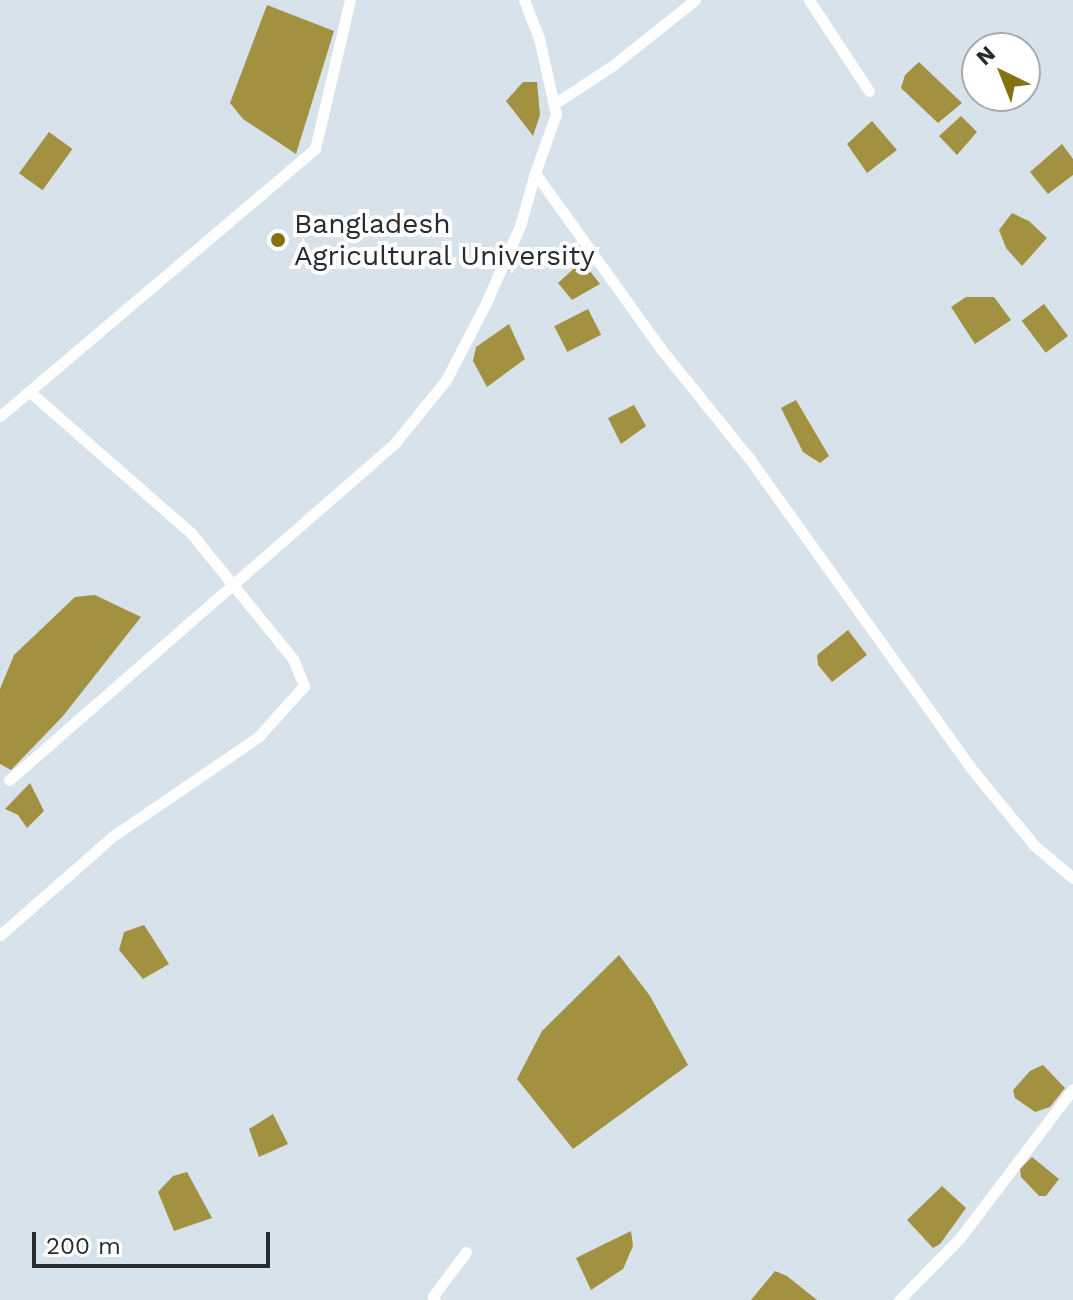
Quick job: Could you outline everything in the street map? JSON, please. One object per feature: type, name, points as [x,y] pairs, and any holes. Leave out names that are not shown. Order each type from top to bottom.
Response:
[{"type":"street","points":[[0,416],[315,149],[350,0]]},
{"type":"street","points":[[9,780],[395,443],[446,380],[520,226],[556,114],[539,38],[524,0]]},
{"type":"street","points":[[554,104],[612,66],[695,0]]},
{"type":"street","points":[[809,0],[869,91]]},
{"type":"street","points":[[535,173],[661,349],[749,458],[970,767],[1035,846],[1073,878]]},
{"type":"street","points":[[0,935],[113,836],[258,737],[302,692],[303,679],[293,659],[191,533],[29,391]]},
{"type":"street","points":[[899,1300],[959,1239],[1073,1089]]},
{"type":"street","points":[[435,1300],[433,1296],[466,1252]]},
{"type":"shaded area","points":[[267,5],[334,31],[296,154],[243,119],[230,103]]},
{"type":"shaded area","points":[[919,62],[961,104],[938,123],[901,88],[905,75]]},
{"type":"shaded area","points":[[523,82],[537,82],[540,115],[533,136],[506,101]]},
{"type":"shaded area","points":[[961,116],[977,132],[957,155],[939,136]]},
{"type":"shaded area","points":[[872,121],[897,150],[867,173],[847,144]]},
{"type":"shaded area","points":[[49,132],[72,149],[42,190],[19,173]]},
{"type":"shaded area","points":[[1062,144],[1073,159],[1073,175],[1048,194],[1030,172]]},
{"type":"shaded area","points":[[1012,213],[1029,221],[1047,238],[1022,266],[1006,248],[999,230]]},
{"type":"shaded area","points":[[582,261],[600,284],[572,300],[558,283]]},
{"type":"shaded area","points":[[966,297],[994,297],[1011,320],[975,344],[951,307]]},
{"type":"shaded area","points":[[1044,304],[1068,336],[1046,353],[1022,321]]},
{"type":"shaded area","points":[[588,309],[601,335],[567,352],[554,326]]},
{"type":"shaded area","points":[[509,324],[525,359],[487,387],[473,361],[476,347]]},
{"type":"shaded area","points":[[796,400],[829,456],[820,463],[803,452],[781,408]]},
{"type":"shaded area","points":[[634,405],[646,426],[621,444],[608,418]]},
{"type":"shaded area","points":[[95,595],[141,617],[63,716],[11,770],[0,764],[0,689],[14,655],[75,597]]},
{"type":"shaded area","points":[[848,630],[867,655],[832,682],[818,665],[817,655]]},
{"type":"shaded area","points":[[30,783],[44,811],[27,828],[18,815],[5,809]]},
{"type":"shaded area","points":[[144,925],[169,964],[143,979],[119,950],[124,932]]},
{"type":"shaded area","points":[[619,955],[650,996],[688,1065],[573,1149],[517,1079],[542,1031]]},
{"type":"shaded area","points":[[1043,1065],[1065,1088],[1050,1107],[1035,1112],[1015,1098],[1013,1090],[1030,1071]]},
{"type":"shaded area","points":[[273,1114],[288,1144],[259,1157],[249,1129]]},
{"type":"shaded area","points":[[1032,1157],[1059,1179],[1046,1196],[1039,1196],[1021,1177],[1020,1169]]},
{"type":"shaded area","points":[[187,1172],[212,1218],[174,1231],[158,1192],[173,1176]]},
{"type":"shaded area","points":[[942,1186],[966,1208],[940,1244],[933,1248],[907,1220]]},
{"type":"shaded area","points":[[631,1231],[633,1246],[623,1269],[591,1290],[576,1258]]},
{"type":"shaded area","points":[[775,1271],[787,1276],[817,1300],[751,1300]]},
{"type":"place","name":"Bangladesh Agricultural University","points":[[278,240]]}]
